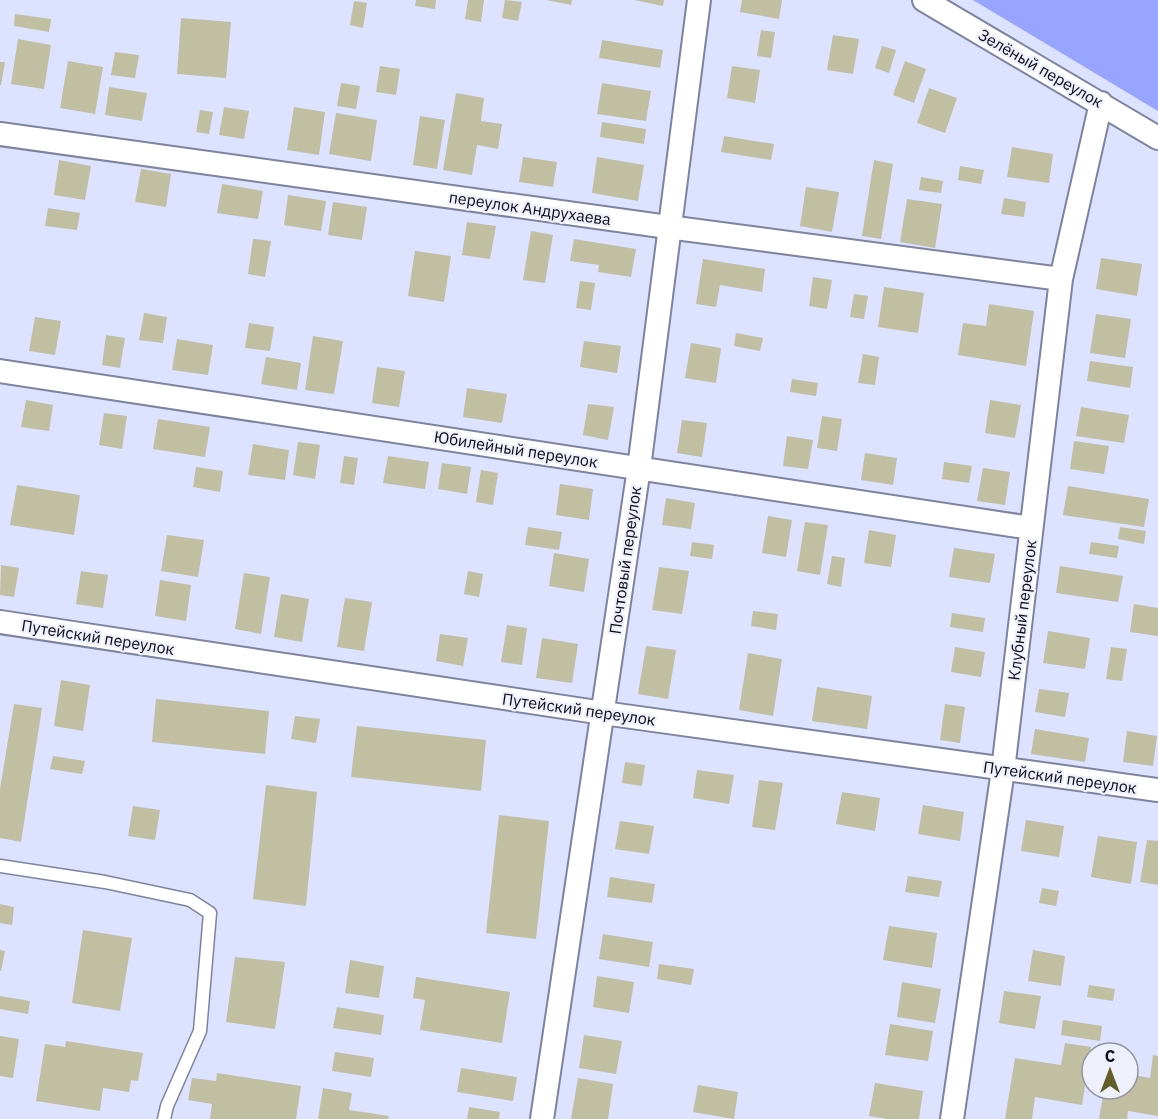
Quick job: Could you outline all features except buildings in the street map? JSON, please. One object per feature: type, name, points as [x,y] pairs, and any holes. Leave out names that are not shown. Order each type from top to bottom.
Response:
[{"type":"street","name":"Почтовый переулок","points":[[542,1119],[639,468],[668,227],[699,0]]},
{"type":"street","name":"Зелёный переулок","points":[[924,0],[1158,138]]},
{"type":"street","name":"Клубный переулок","points":[[952,1119],[1003,770],[1061,279],[1101,103]]},
{"type":"street","name":"переулок Андрухаева","points":[[0,134],[1061,279]]},
{"type":"street","name":"Юбилейный переулок","points":[[0,371],[1031,528]]},
{"type":"street","name":"Путейский переулок","points":[[0,622],[603,712],[1158,790]]},
{"type":"lane","points":[[0,866],[105,882],[190,900],[210,913],[200,1031],[167,1106],[164,1119]]},
{"type":"shaded area","points":[[973,0],[1158,0],[1158,111]]}]
